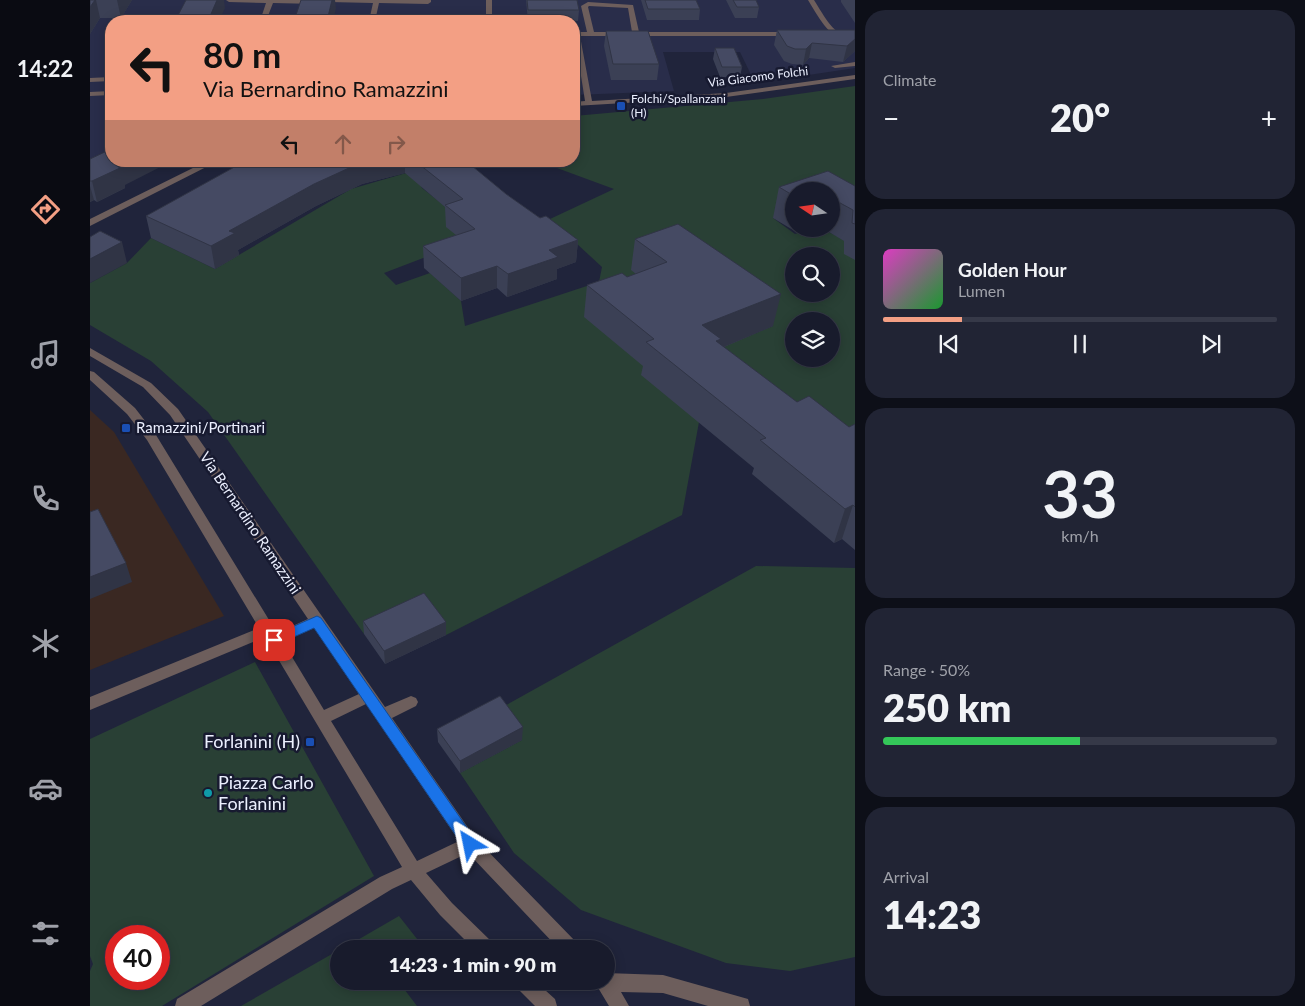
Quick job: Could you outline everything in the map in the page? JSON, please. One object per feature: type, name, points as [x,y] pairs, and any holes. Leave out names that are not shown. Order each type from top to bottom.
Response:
[{"type":"street","points":[[229,0],[270,2],[428,2],[428,0]]},
{"type":"street","points":[[488,0],[489,15]]},
{"type":"street","points":[[811,0],[832,34],[839,38],[855,41]]},
{"type":"street","points":[[265,15],[270,2]]},
{"type":"street","points":[[373,15],[376,2]]},
{"type":"street","points":[[591,34],[584,6],[625,4],[631,6],[636,34]]},
{"type":"street","points":[[580,34],[803,34]]},
{"type":"street","points":[[823,34],[855,34]]},
{"type":"street","points":[[580,59],[589,103]]},
{"type":"street","points":[[835,66],[855,64]]},
{"type":"street","name":"Via Giacomo Folchi","points":[[580,104],[726,95],[855,77]]},
{"type":"street","points":[[90,80],[105,80]]},
{"type":"street","points":[[90,94],[105,93]]},
{"type":"street","points":[[90,223],[202,167]]},
{"type":"street","name":"Via Bernardino Ramazzini","points":[[90,351],[147,385],[174,412],[470,844],[562,940]]},
{"type":"street","points":[[93,378],[131,411],[152,438],[413,870],[446,909],[478,940]]},
{"type":"street","points":[[90,704],[271,635],[317,621]]},
{"type":"street","points":[[322,718],[368,696]]},
{"type":"street","points":[[383,716],[411,702]]},
{"type":"street","points":[[184,1006],[386,883],[470,844]]},
{"type":"street","points":[[615,982],[663,984],[741,1006]]},
{"type":"street","points":[[531,990],[548,1006]]},
{"type":"street","points":[[609,990],[620,1006]]},
{"type":"shaded area","points":[[90,0],[855,0],[855,68],[755,83],[740,52],[663,52],[674,91],[580,95],[580,15],[105,15],[105,161],[90,172]]},
{"type":"shaded area","points":[[90,410],[114,432],[224,616],[90,670]]},
{"type":"green space","points":[[855,86],[855,221],[840,202],[840,182],[785,182],[785,203],[773,218],[785,227],[785,238],[840,238],[852,246],[855,260],[855,453],[692,354],[732,343],[773,326],[632,270],[652,286],[633,348],[699,422],[682,515],[446,635],[424,607],[364,634],[208,412],[151,361],[90,325],[90,283],[127,263],[151,238],[215,269],[351,189],[413,171],[422,188],[446,207],[465,242],[384,273],[396,285],[430,273],[461,301],[465,326],[599,282],[602,267],[550,219],[614,189],[554,167],[580,167],[580,115],[763,99]]},
{"type":"green space","points":[[756,566],[855,568],[855,957],[790,971],[726,963],[581,910],[514,853],[460,773],[522,740],[499,709]]},
{"type":"green space","name":"Piazza Carlo Forlanini","points":[[255,662],[374,876],[162,1006],[90,1006],[90,971],[93,964],[90,956],[90,739]]},
{"type":"green space","points":[[399,916],[418,940],[358,940]]},
{"type":"green space","points":[[330,955],[330,990],[405,990],[417,1006],[241,1006]]},
{"type":"building","points":[[90,0],[95,0],[90,7]]},
{"type":"building","points":[[186,0],[217,0],[211,15],[178,15]]},
{"type":"building","points":[[301,0],[332,0],[328,15],[296,15]]},
{"type":"building","points":[[527,0],[577,0],[579,10],[528,10]]},
{"type":"building","points":[[645,0],[696,0],[700,9],[648,9]]},
{"type":"building","points":[[733,0],[756,0],[759,7],[737,7]]},
{"type":"building","points":[[777,30],[855,30],[855,39],[847,46],[812,43],[806,49],[795,49],[787,46]]},
{"type":"building","points":[[606,31],[648,31],[659,64],[613,64]]},
{"type":"building","points":[[715,48],[734,48],[742,67],[722,67]]},
{"type":"building","points":[[105,152],[105,167],[120,168],[90,181],[90,159]]},
{"type":"building","points":[[234,167],[351,167],[314,184],[229,231],[235,233],[211,246],[146,216]]},
{"type":"building","points":[[423,167],[473,167],[506,194],[540,218],[546,216],[578,240],[549,250],[558,257],[508,274],[497,266],[461,278],[423,246],[475,229],[445,205],[463,199]]},
{"type":"building","points":[[828,171],[855,186],[855,224],[852,223],[853,210],[840,203],[840,182],[794,182]]},
{"type":"building","points":[[785,185],[785,191],[779,187]]},
{"type":"building","points":[[678,224],[781,294],[702,325],[721,339],[716,341],[797,402],[809,396],[849,427],[855,424],[855,507],[853,505],[845,509],[760,440],[766,438],[646,342],[654,339],[587,285],[622,273],[627,277],[667,262],[635,239]]},
{"type":"building","points":[[100,231],[122,242],[90,259],[90,237]]},
{"type":"building","points":[[98,509],[126,563],[90,577],[90,512]]},
{"type":"building","points":[[424,593],[446,622],[384,651],[363,621]]},
{"type":"building","points":[[500,696],[523,727],[460,761],[437,729]]},
{"type":"place","name":"Folchi/Spallanzani (H)","points":[[621,106]]},
{"type":"place","name":"Ramazzini/Portinari","points":[[126,428]]},
{"type":"place","name":"Forlanini (H)","points":[[310,742]]},
{"type":"place","name":"Piazza Carlo Forlanini","points":[[208,793]]},
{"type":"route","points":[[274,640],[317,621],[470,844]]}]
